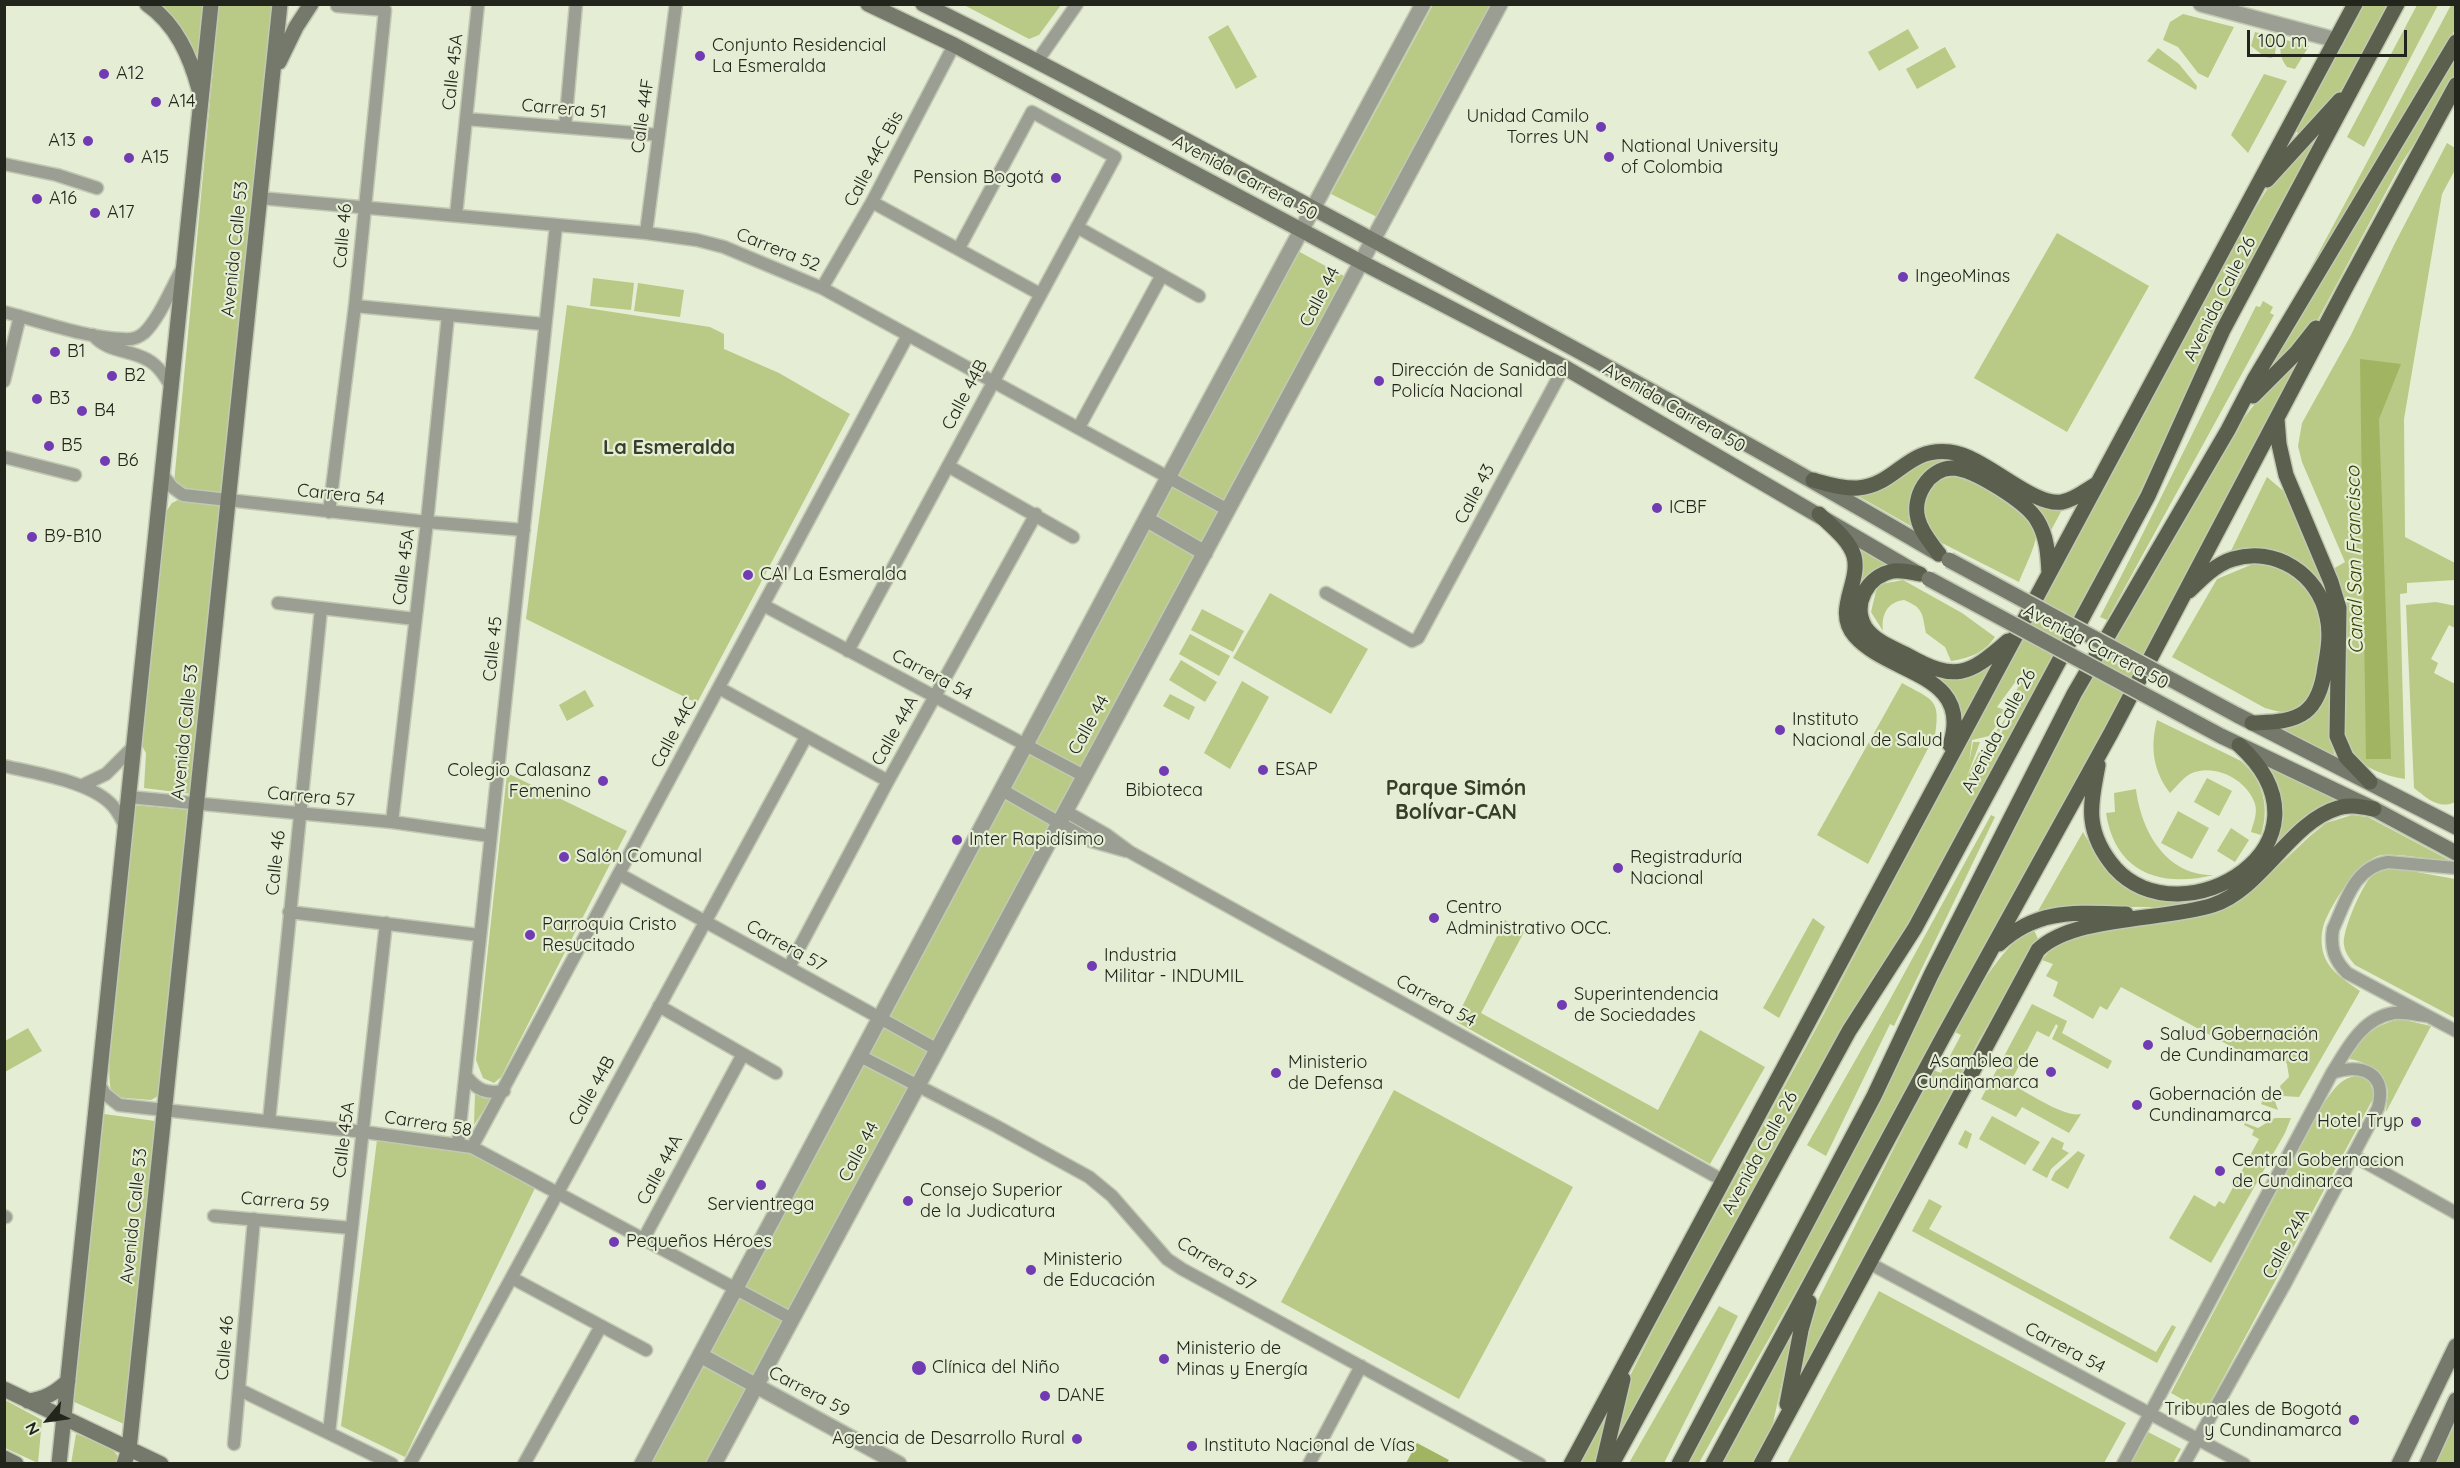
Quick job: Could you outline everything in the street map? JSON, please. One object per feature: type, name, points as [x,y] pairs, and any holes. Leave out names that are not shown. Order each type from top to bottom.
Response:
[{"type":"main road","points":[[147,4],[165,19],[179,38],[193,70],[201,99]]},
{"type":"main road","points":[[59,1464],[186,262],[211,4]]},
{"type":"main road","name":"Avenida Calle 53","points":[[127,1456],[280,4]]},
{"type":"main road","points":[[274,73],[296,27],[311,4]]},
{"type":"main road","name":"Avenida Carrera 50","points":[[868,4],[954,45],[1361,262],[1564,367],[1924,577],[2239,745],[2374,809],[2456,853]]},
{"type":"main road","name":"Avenida Carrera 50","points":[[923,4],[1038,60],[1373,239],[1813,480],[1944,557],[2237,716],[2452,821]]},
{"type":"main road","name":"Avenida Calle 26","points":[[1571,1464],[2355,4]]},
{"type":"main road","name":"Avenida Calle 26","points":[[1612,1464],[1849,1031],[1915,928],[2137,517],[2223,330],[2397,4]]},
{"type":"main road","points":[[1679,1464],[1874,1096],[1936,964],[2069,704],[2228,430],[2255,378],[2456,42]]},
{"type":"main road","points":[[2252,196],[2361,75]]},
{"type":"main road","points":[[1713,1464],[2102,750],[2347,285],[2456,85]]},
{"type":"main road","points":[[2228,430],[2260,387],[2297,352],[2320,325],[2347,285]]},
{"type":"main road","points":[[2277,417],[2279,444],[2286,475],[2331,582],[2339,608],[2337,736],[2346,757],[2370,782]]},
{"type":"main road","points":[[1813,480],[1848,488],[1870,485],[1889,477],[1920,454],[1939,451],[1967,455],[2049,501],[2070,500],[2097,483]]},
{"type":"main road","points":[[1944,557],[1924,533],[1918,520],[1917,503],[1923,487],[1935,474],[1943,470],[1959,469],[1997,487],[2032,513],[2044,535],[2049,573]]},
{"type":"main road","points":[[1819,514],[1845,540],[1854,555],[1855,573],[1846,612],[1853,633],[1869,648],[1936,686],[1952,705],[1956,719],[1955,729],[1936,783]]},
{"type":"main road","points":[[2180,599],[2219,566],[2233,559],[2266,556],[2283,561],[2307,578],[2324,603],[2329,630],[2325,671],[2314,703],[2295,718],[2252,723]]},
{"type":"main road","points":[[1924,577],[1903,571],[1887,573],[1872,583],[1864,591],[1860,601],[1861,618],[1866,629],[1876,638],[1929,667],[1952,672],[1979,664],[2015,635]]},
{"type":"main road","points":[[2102,750],[2092,797],[2092,819],[2096,838],[2108,860],[2121,874],[2136,884],[2153,890],[2190,893],[2217,886],[2242,872],[2256,860],[2267,844],[2274,825],[2276,804],[2272,789],[2258,763],[2239,745]]},
{"type":"main road","points":[[1761,1464],[2038,950],[2062,934],[2084,928],[2198,909],[2232,896],[2303,830],[2328,812],[2347,806],[2374,809]]},
{"type":"main road","points":[[1990,953],[2016,931],[2056,914],[2162,915]]},
{"type":"main road","points":[[1781,1427],[1804,1318],[1820,1265]]},
{"type":"main road","points":[[2399,1464],[2456,1346]]},
{"type":"main road","points":[[1603,1464],[1629,1359]]},
{"type":"main road","points":[[28,1401],[44,1398],[68,1381]]},
{"type":"main road","points":[[4,1389],[64,1418],[127,1456],[161,1464]]},
{"type":"main road","points":[[2427,1464],[2456,1400]]},
{"type":"main road","points":[[4,1458],[16,1464]]},
{"type":"street","name":"Calle 45A","points":[[456,215],[478,4]]},
{"type":"street","points":[[564,127],[576,4]]},
{"type":"street","name":"Calle 44F","points":[[646,233],[676,4]]},
{"type":"street","points":[[1038,60],[1077,4]]},
{"type":"street","points":[[642,1464],[1423,4]]},
{"type":"street","name":"Calle 44","points":[[714,1464],[1500,4]]},
{"type":"street","points":[[2201,4],[2336,39]]},
{"type":"street","name":"Calle 46","points":[[329,512],[355,306],[385,10],[337,6]]},
{"type":"street","name":"Calle 44C Bis","points":[[822,288],[872,202],[954,45]]},
{"type":"street","name":"Calle 44B","points":[[848,651],[1115,157],[1032,112],[959,248]]},
{"type":"street","name":"Carrera 51","points":[[466,119],[659,135]]},
{"type":"street","points":[[4,164],[57,175],[97,188]]},
{"type":"street","name":"Carrera 52","points":[[260,198],[646,233],[697,240],[724,248],[822,288],[1228,510]]},
{"type":"street","points":[[872,202],[1040,294]]},
{"type":"street","name":"Calle 45","points":[[458,1144],[524,530],[543,324],[556,226]]},
{"type":"street","points":[[1077,227],[1199,296]]},
{"type":"street","points":[[4,312],[92,334],[122,340],[135,339],[145,332],[186,262]]},
{"type":"street","points":[[1079,427],[1162,275]]},
{"type":"street","points":[[355,306],[543,324]]},
{"type":"street","name":"Calle 45A","points":[[392,822],[427,522],[448,315]]},
{"type":"street","points":[[4,381],[20,316]]},
{"type":"street","points":[[92,334],[99,343],[110,349],[148,359],[172,388]]},
{"type":"street","name":"Calle 44C","points":[[472,1147],[908,335]]},
{"type":"street","name":"Calle 43","points":[[1326,593],[1412,641],[1418,638],[1564,367]]},
{"type":"street","points":[[4,457],[75,475]]},
{"type":"street","points":[[948,466],[1073,537]]},
{"type":"street","name":"Carrera 54","points":[[163,475],[172,487],[183,495],[329,512],[524,530]]},
{"type":"street","name":"Calle 44A","points":[[789,967],[888,781],[1036,514]]},
{"type":"street","points":[[1146,519],[1205,553]]},
{"type":"street","points":[[278,603],[416,619]]},
{"type":"street","name":"Carrera 54","points":[[763,605],[1084,776]]},
{"type":"street","name":"Calle 46","points":[[269,1121],[321,609]]},
{"type":"street","points":[[719,688],[888,781]]},
{"type":"street","name":"Calle 44B","points":[[410,1464],[806,737]]},
{"type":"street","points":[[81,786],[106,774],[125,758],[134,745]]},
{"type":"street","points":[[4,766],[81,786],[111,803],[125,826]]},
{"type":"street","name":"Carrera 54","points":[[1002,790],[1101,831],[1130,852],[1724,1181]]},
{"type":"street","name":"Carrera 57","points":[[129,797],[392,822],[490,836]]},
{"type":"street","points":[[2456,868],[2388,862],[2378,863],[2368,868],[2355,881],[2333,928],[2332,952],[2337,963],[2347,973],[2456,1031]]},
{"type":"street","name":"Carrera 57","points":[[619,874],[936,1050]]},
{"type":"street","points":[[289,912],[479,935]]},
{"type":"street","name":"Calle 45A","points":[[329,1433],[386,923]]},
{"type":"street","points":[[659,1006],[776,1073]]},
{"type":"street","points":[[2123,1464],[2332,1074],[2355,1036],[2373,1022],[2395,1013],[2427,1016]]},
{"type":"street","name":"Calle 44A","points":[[643,1240],[742,1054]]},
{"type":"street","name":"Carrera 57","points":[[860,1056],[1089,1177],[1112,1196],[1167,1259],[1182,1269],[1540,1464]]},
{"type":"street","name":"Calle 24A","points":[[2184,1464],[2354,1156],[2378,1108],[2379,1086],[2373,1075],[2359,1068],[2347,1068],[2332,1074]]},
{"type":"street","points":[[466,1076],[473,1085],[483,1091],[493,1093],[504,1091]]},
{"type":"street","name":"Carrera 58","points":[[99,1084],[105,1094],[119,1105],[364,1132],[472,1147],[792,1319]]},
{"type":"street","points":[[2354,1156],[2456,1213]]},
{"type":"street","name":"Carrera 59","points":[[214,1216],[351,1228]]},
{"type":"street","name":"Calle 46","points":[[234,1444],[254,1219]]},
{"type":"street","name":"Carrera 54","points":[[1869,1263],[2244,1464]]},
{"type":"street","points":[[512,1278],[646,1350]]},
{"type":"street","points":[[524,1464],[601,1326]]},
{"type":"street","name":"Carrera 59","points":[[700,1355],[899,1464]]},
{"type":"street","points":[[1309,1464],[1361,1366]]},
{"type":"street","points":[[240,1390],[392,1464]]},
{"type":"shaded area","points":[[154,5],[206,5],[200,76]]},
{"type":"shaded area","points":[[219,5],[274,5],[222,494],[181,489],[174,483]]},
{"type":"shaded area","points":[[964,5],[1061,5],[1039,35],[1029,39]]},
{"type":"shaded area","points":[[1433,5],[1493,5],[1379,218],[1331,194]]},
{"type":"shaded area","points":[[2362,5],[2392,5],[2379,31],[2344,87],[2300,135],[2296,131]]},
{"type":"shaded area","points":[[2417,5],[2438,5],[2364,147],[2347,137]]},
{"type":"shaded area","points":[[2451,5],[2455,5],[2455,30],[2316,270],[2311,267]]},
{"type":"shaded area","points":[[2183,14],[2234,27],[2208,78],[2198,73],[2178,47],[2163,40],[2170,22]]},
{"type":"shaded area","points":[[1228,25],[1257,77],[1236,89],[1208,37]]},
{"type":"shaded area","points":[[1908,29],[1919,48],[1879,71],[1868,52]]},
{"type":"shaded area","points":[[2255,32],[2277,38],[2275,54],[2272,58],[2265,57],[2251,46]]},
{"type":"shaded area","points":[[2282,39],[2309,46],[2295,69],[2287,67],[2283,60],[2280,50]]},
{"type":"shaded area","points":[[1945,47],[1956,67],[1917,89],[1906,69]]},
{"type":"shaded area","points":[[2158,48],[2179,64],[2197,86],[2196,90],[2147,61]]},
{"type":"shaded area","points":[[2455,51],[2455,74],[2441,102],[2401,164],[2316,323],[2266,373]]},
{"type":"shaded area","points":[[2264,74],[2287,81],[2248,153],[2231,135]]},
{"type":"shaded area","points":[[2327,124],[2284,207],[2234,293],[2108,560],[1911,923],[1871,980],[1807,1092],[1613,1451],[1629,1378],[1662,1312],[1819,1023],[2006,666],[2084,526],[2228,253],[2269,186]],"holes":[[[2027,666],[2009,708],[2013,711],[1990,754],[1979,752],[1967,777],[1980,742],[1973,742],[1969,763],[1972,740],[1989,736],[2007,711],[1997,707]]]},
{"type":"shaded area","points":[[2447,143],[2455,148],[2455,170],[2442,194],[2404,419],[2405,537],[2455,563],[2455,580],[2407,583],[2407,593],[2400,594],[2405,779],[2370,768],[2355,757],[2345,742],[2343,725],[2346,663],[2345,616],[2339,585],[2333,569],[2345,562],[2302,462],[2298,446],[2302,423],[2351,335]]},
{"type":"shaded area","points":[[2057,233],[2149,286],[2067,432],[1974,378]]},
{"type":"shaded area","points":[[1298,251],[1344,276],[1094,746],[706,1463],[651,1464]]},
{"type":"shaded area","points":[[593,278],[634,283],[631,310],[590,306]]},
{"type":"shaded area","points":[[638,283],[684,290],[680,317],[634,311]]},
{"type":"shaded area","points":[[2263,301],[2273,307],[2270,313],[2274,315],[2107,620],[2100,617],[2256,306],[2260,307]]},
{"type":"shaded area","points":[[567,305],[710,327],[724,334],[724,349],[779,373],[850,414],[697,703],[526,619]]},
{"type":"shaded area","points":[[2308,353],[1803,1279],[1699,1463],[1684,1464],[2072,709],[2234,433],[2267,390]]},
{"type":"shaded area","points":[[2360,359],[2401,364],[2379,419],[2391,759],[2366,759]]},
{"type":"shaded area","points":[[1955,457],[2063,508],[2049,534],[1985,475],[1932,471],[1916,529],[1851,492],[1923,458]]},
{"type":"shaded area","points":[[1958,475],[2004,498],[2026,516],[2033,525],[2035,540],[2019,582],[1936,540],[1924,522],[1924,494],[1938,480]]},
{"type":"shaded area","points":[[2267,477],[2287,494],[2333,601],[2331,738],[2335,758],[2276,728],[2310,715],[2332,635],[2296,563],[2229,555]]},
{"type":"shaded area","points":[[178,500],[222,506],[192,794],[144,788],[146,753],[141,744],[165,513],[172,503]]},
{"type":"shaded area","points":[[1856,542],[1899,566],[1857,594]]},
{"type":"shaded area","points":[[2253,564],[2271,564],[2281,567],[2300,579],[2313,597],[2321,617],[2322,640],[2313,687],[2302,704],[2288,711],[2280,712],[2265,708],[2172,657],[2217,579]]},
{"type":"shaded area","points":[[1903,580],[1962,613],[1995,637],[1976,654],[1951,661],[1945,647],[1926,633],[1923,616],[1919,609],[1904,600],[1893,603],[1886,610],[1883,631],[1871,612],[1876,591],[1881,584]]},
{"type":"shaded area","points":[[1270,593],[1368,649],[1331,714],[1233,658]]},
{"type":"shaded area","points":[[2436,602],[2456,606],[2455,628],[2449,625],[2431,659],[2438,663],[2434,673],[2455,684],[2455,802],[2444,805],[2433,802],[2414,788],[2406,605]]},
{"type":"shaded area","points":[[1202,609],[1244,631],[1233,652],[1191,630]]},
{"type":"shaded area","points":[[1190,634],[1230,656],[1219,676],[1179,654]]},
{"type":"shaded area","points":[[1181,660],[1217,682],[1205,702],[1169,680]]},
{"type":"shaded area","points":[[1992,665],[1962,721],[1958,705],[1934,678],[1964,677],[1978,673]]},
{"type":"shaded area","points":[[1242,681],[1269,697],[1230,769],[1204,753]]},
{"type":"shaded area","points":[[1902,683],[1932,702],[1937,714],[1935,735],[1868,864],[1817,835]]},
{"type":"shaded area","points":[[585,690],[594,706],[567,721],[559,705]]},
{"type":"shaded area","points":[[1170,694],[1195,707],[1189,720],[1163,706]]},
{"type":"shaded area","points":[[2008,715],[1989,752],[1982,750]]},
{"type":"shaded area","points":[[2157,720],[2241,761],[2249,768],[2263,795],[2265,814],[2261,835],[2251,832],[2256,811],[2251,795],[2238,781],[2229,776],[2209,770],[2199,771],[2187,776],[2170,793],[2164,785],[2154,758]]},
{"type":"shaded area","points":[[2267,765],[2339,801],[2219,897],[2185,907],[2059,907],[2038,911],[2083,832],[2098,857],[2116,880],[2137,893],[2192,900],[2204,898],[2230,886],[2266,856],[2280,830],[2282,817],[2280,796]]},
{"type":"shaded area","points":[[507,773],[627,831],[501,1077],[494,1083],[483,1078],[476,1060]]},
{"type":"shaded area","points":[[2207,778],[2232,791],[2219,816],[2194,802]]},
{"type":"shaded area","points":[[2136,789],[2144,820],[2159,848],[2182,868],[2214,875],[2195,879],[2159,877],[2130,862],[2119,850],[2111,833],[2106,813],[2115,812],[2114,793]]},
{"type":"shaded area","points":[[133,805],[191,810],[161,1088],[158,1096],[151,1100],[114,1097],[110,1082],[108,1050]]},
{"type":"shaded area","points":[[2178,811],[2209,828],[2192,859],[2161,843]]},
{"type":"shaded area","points":[[1991,815],[1995,817],[1894,1026],[1890,1024],[1826,1156],[1807,1145]]},
{"type":"shaded area","points":[[2352,815],[2368,817],[2451,861],[2382,855],[2365,864],[2347,883],[2323,927],[2323,952],[2333,970],[2360,991],[2299,1097],[2283,1096],[2280,1086],[2289,1077],[2287,1064],[2280,1056],[2261,1052],[2247,1055],[2121,987],[2107,1010],[2100,1006],[2093,1019],[2053,996],[2058,982],[2046,976],[2053,964],[2042,960],[2055,944],[2066,938],[2219,912],[2256,887],[2326,823]]},
{"type":"shaded area","points":[[2231,828],[2249,840],[2235,862],[2217,851]]},
{"type":"shaded area","points":[[2389,867],[2455,879],[2455,1018],[2355,965],[2345,951],[2346,930],[2361,892],[2371,877]]},
{"type":"shaded area","points":[[1813,918],[1825,927],[1779,1018],[1763,1008]]},
{"type":"shaded area","points":[[1505,920],[1524,932],[1481,1013],[1658,1110],[1700,1030],[1765,1067],[1710,1164],[1455,1021]]},
{"type":"shaded area","points":[[2033,928],[2039,941],[2028,955],[1979,1040],[1796,1385],[1804,1340],[1819,1298],[1933,1070],[1941,1073],[1961,1035],[1953,1031],[1998,960],[2020,937]]},
{"type":"shaded area","points":[[2032,1004],[2067,1021],[2062,1033],[2112,1061],[2108,1069],[2052,1039],[2058,1026],[2056,1024],[2049,1037],[2037,1031],[2010,1083],[2065,1112],[2081,1114],[2069,1133],[2022,1107],[2016,1117],[1981,1099]]},
{"type":"shaded area","points":[[2400,1019],[2431,1026],[2386,1112],[2388,1090],[2385,1081],[2367,1065],[2349,1059],[2364,1038],[2376,1028]]},
{"type":"shaded area","points":[[28,1028],[42,1051],[5,1072],[5,1041]]},
{"type":"shaded area","points":[[2361,1075],[2370,1083],[2375,1095],[2205,1412],[2171,1393],[2322,1106],[2343,1081]]},
{"type":"shaded area","points":[[2270,1086],[2278,1110],[2261,1104]]},
{"type":"shaded area","points":[[1394,1090],[1573,1187],[1459,1399],[1281,1302]]},
{"type":"shaded area","points":[[475,1093],[483,1098],[491,1099],[474,1125]]},
{"type":"shaded area","points":[[104,1114],[155,1121],[124,1424],[72,1401]]},
{"type":"shaded area","points":[[1992,1116],[2040,1142],[2025,1165],[1979,1139]]},
{"type":"shaded area","points":[[2275,1118],[2291,1118],[2285,1133],[2211,1263],[2169,1238],[2194,1195],[2215,1207],[2219,1201],[2224,1204],[2259,1139],[2252,1135],[2254,1130],[2244,1125],[2245,1123],[2258,1128]]},
{"type":"shaded area","points":[[1965,1130],[1972,1134],[1967,1149],[1958,1144]]},
{"type":"shaded area","points":[[2052,1137],[2064,1143],[2062,1149],[2069,1153],[2051,1169],[2047,1178],[2032,1170]]},
{"type":"shaded area","points":[[377,1140],[470,1150],[536,1186],[405,1457],[341,1426]]},
{"type":"shaded area","points":[[2078,1151],[2085,1155],[2068,1189],[2051,1180],[2055,1172]]},
{"type":"shaded area","points":[[1929,1199],[1942,1206],[1929,1229],[2156,1352],[2172,1325],[2176,1327],[2157,1363],[1912,1231]]},
{"type":"shaded area","points":[[1879,1291],[2126,1423],[2104,1463],[1787,1463]]},
{"type":"shaded area","points":[[1719,1306],[1738,1316],[1664,1463],[1629,1463]]},
{"type":"shaded area","points":[[1793,1333],[1771,1432],[1753,1463],[1722,1464]]},
{"type":"shaded area","points":[[5,1400],[42,1420],[38,1463],[5,1448]]},
{"type":"shaded area","points":[[1610,1409],[1598,1463],[1580,1464]]},
{"type":"shaded area","points":[[2455,1421],[2455,1462],[2436,1463]]},
{"type":"shaded area","points":[[2148,1432],[2181,1449],[2173,1463],[2131,1463]]},
{"type":"shaded area","points":[[76,1434],[109,1447],[120,1463],[71,1464]]},
{"type":"shaded area","points":[[1417,1443],[1449,1460],[1447,1463],[1406,1463]]},
{"type":"place","name":"Conjunto Residencial La Esmeralda","points":[[700,56]]},
{"type":"place","name":"A12","points":[[104,74]]},
{"type":"place","name":"A14","points":[[156,102]]},
{"type":"place","name":"Unidad Camilo Torres UN","points":[[1601,127]]},
{"type":"place","name":"A13","points":[[88,141]]},
{"type":"place","name":"National University of Colombia","points":[[1609,157]]},
{"type":"place","name":"A15","points":[[129,158]]},
{"type":"place","name":"Pension Bogotá","points":[[1056,178]]},
{"type":"place","name":"A16","points":[[37,199]]},
{"type":"place","name":"A17","points":[[95,213]]},
{"type":"place","name":"IngeoMinas","points":[[1903,277]]},
{"type":"place","name":"B1","points":[[55,352]]},
{"type":"place","name":"B2","points":[[112,376]]},
{"type":"place","name":"Dirección de Sanidad Policía Nacional","points":[[1379,381]]},
{"type":"place","name":"B3","points":[[37,399]]},
{"type":"place","name":"B4","points":[[82,411]]},
{"type":"place","name":"B5","points":[[49,446]]},
{"type":"place","name":"B6","points":[[105,461]]},
{"type":"place","name":"ICBF","points":[[1657,508]]},
{"type":"place","name":"B9-B10","points":[[32,537]]},
{"type":"place","name":"CAI La Esmeralda","points":[[748,575]]},
{"type":"place","name":"Instituto Nacional de Salud","points":[[1780,730]]},
{"type":"place","name":"ESAP","points":[[1263,770]]},
{"type":"place","name":"Bibioteca","points":[[1164,771]]},
{"type":"place","name":"Colegio Calasanz Femenino","points":[[603,781]]},
{"type":"place","name":"Inter Rapidísimo","points":[[957,840]]},
{"type":"place","name":"Salón Comunal","points":[[564,857]]},
{"type":"place","name":"Registraduría Nacional","points":[[1618,868]]},
{"type":"place","name":"Centro Administrativo OCC.","points":[[1434,918]]},
{"type":"place","name":"Parroquia Cristo Resucitado","points":[[530,935]]},
{"type":"place","name":"Industria Militar - INDUMIL","points":[[1092,966]]},
{"type":"place","name":"Superintendencia de Sociedades","points":[[1562,1005]]},
{"type":"place","name":"Salud Gobernación de Cundinamarca","points":[[2148,1045]]},
{"type":"place","name":"Asamblea de Cundinamarca","points":[[2051,1072]]},
{"type":"place","name":"Ministerio de Defensa","points":[[1276,1073]]},
{"type":"place","name":"Gobernación de Cundinamarca","points":[[2137,1105]]},
{"type":"place","name":"Hotel Tryp","points":[[2416,1122]]},
{"type":"place","name":"Central Gobernacion de Cundinarca","points":[[2220,1171]]},
{"type":"place","name":"Servientrega","points":[[761,1185]]},
{"type":"place","name":"Consejo Superior de la Judicatura","points":[[908,1201]]},
{"type":"place","name":"Pequeños Héroes","points":[[614,1242]]},
{"type":"place","name":"Ministerio de Educación","points":[[1031,1270]]},
{"type":"place","name":"Ministerio de Minas y Energía","points":[[1164,1359]]},
{"type":"place","name":"Clínica del Niño","points":[[919,1368]]},
{"type":"place","name":"DANE","points":[[1045,1396]]},
{"type":"place","name":"Tribunales de Bogotá y Cundinamarca","points":[[2354,1420]]},
{"type":"place","name":"Agencia de Desarrollo Rural","points":[[1077,1439]]},
{"type":"place","name":"Instituto Nacional de Vías","points":[[1192,1446]]},
{"type":"district","name":"La Esmeralda","points":[[669,448]]},
{"type":"district","name":"Parque Simón Bolívar-CAN","points":[[1456,801]]},
{"type":"water label","name":"Canal San Francisco","points":[[2355,560]]}]
